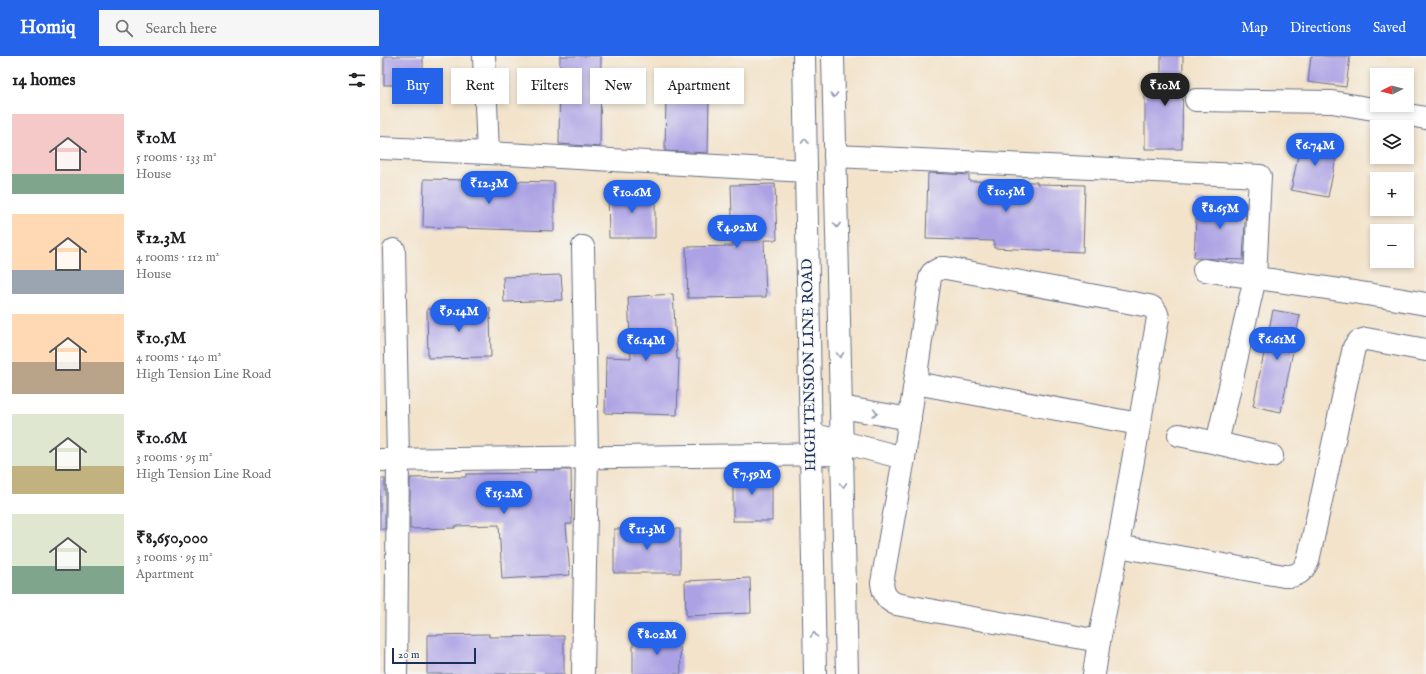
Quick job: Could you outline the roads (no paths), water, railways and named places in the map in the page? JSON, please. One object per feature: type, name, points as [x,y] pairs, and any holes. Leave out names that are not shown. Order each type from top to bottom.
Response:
[{"type":"street","points":[[484,56],[488,153]]},
{"type":"street","name":"HIGH TENSION LINE ROAD","points":[[804,56],[815,674]]},
{"type":"street","points":[[834,56],[847,674]]},
{"type":"street","points":[[1196,100],[1332,102],[1426,118]]},
{"type":"street","points":[[380,148],[806,171]]},
{"type":"street","points":[[835,156],[1260,176],[1255,278],[1217,443]]},
{"type":"street","points":[[583,247],[587,457],[583,674]]},
{"type":"street","points":[[394,250],[389,460],[388,608],[396,674]]},
{"type":"street","points":[[1094,674],[1158,318],[1156,310],[1152,307],[946,268],[936,270],[932,273],[930,278],[904,458],[882,583],[883,591],[886,597],[896,604],[1099,641]]},
{"type":"street","points":[[1204,270],[1383,296],[1426,304]]},
{"type":"street","points":[[1118,546],[1284,576],[1292,577],[1299,574],[1308,560],[1354,347],[1359,341],[1366,339],[1426,350]]},
{"type":"street","points":[[915,383],[1139,424]]},
{"type":"street","points":[[841,407],[910,419]]},
{"type":"street","points":[[810,434],[842,448],[904,458]]},
{"type":"street","points":[[1179,435],[1272,456]]},
{"type":"street","points":[[389,460],[811,455],[842,448]]}]
